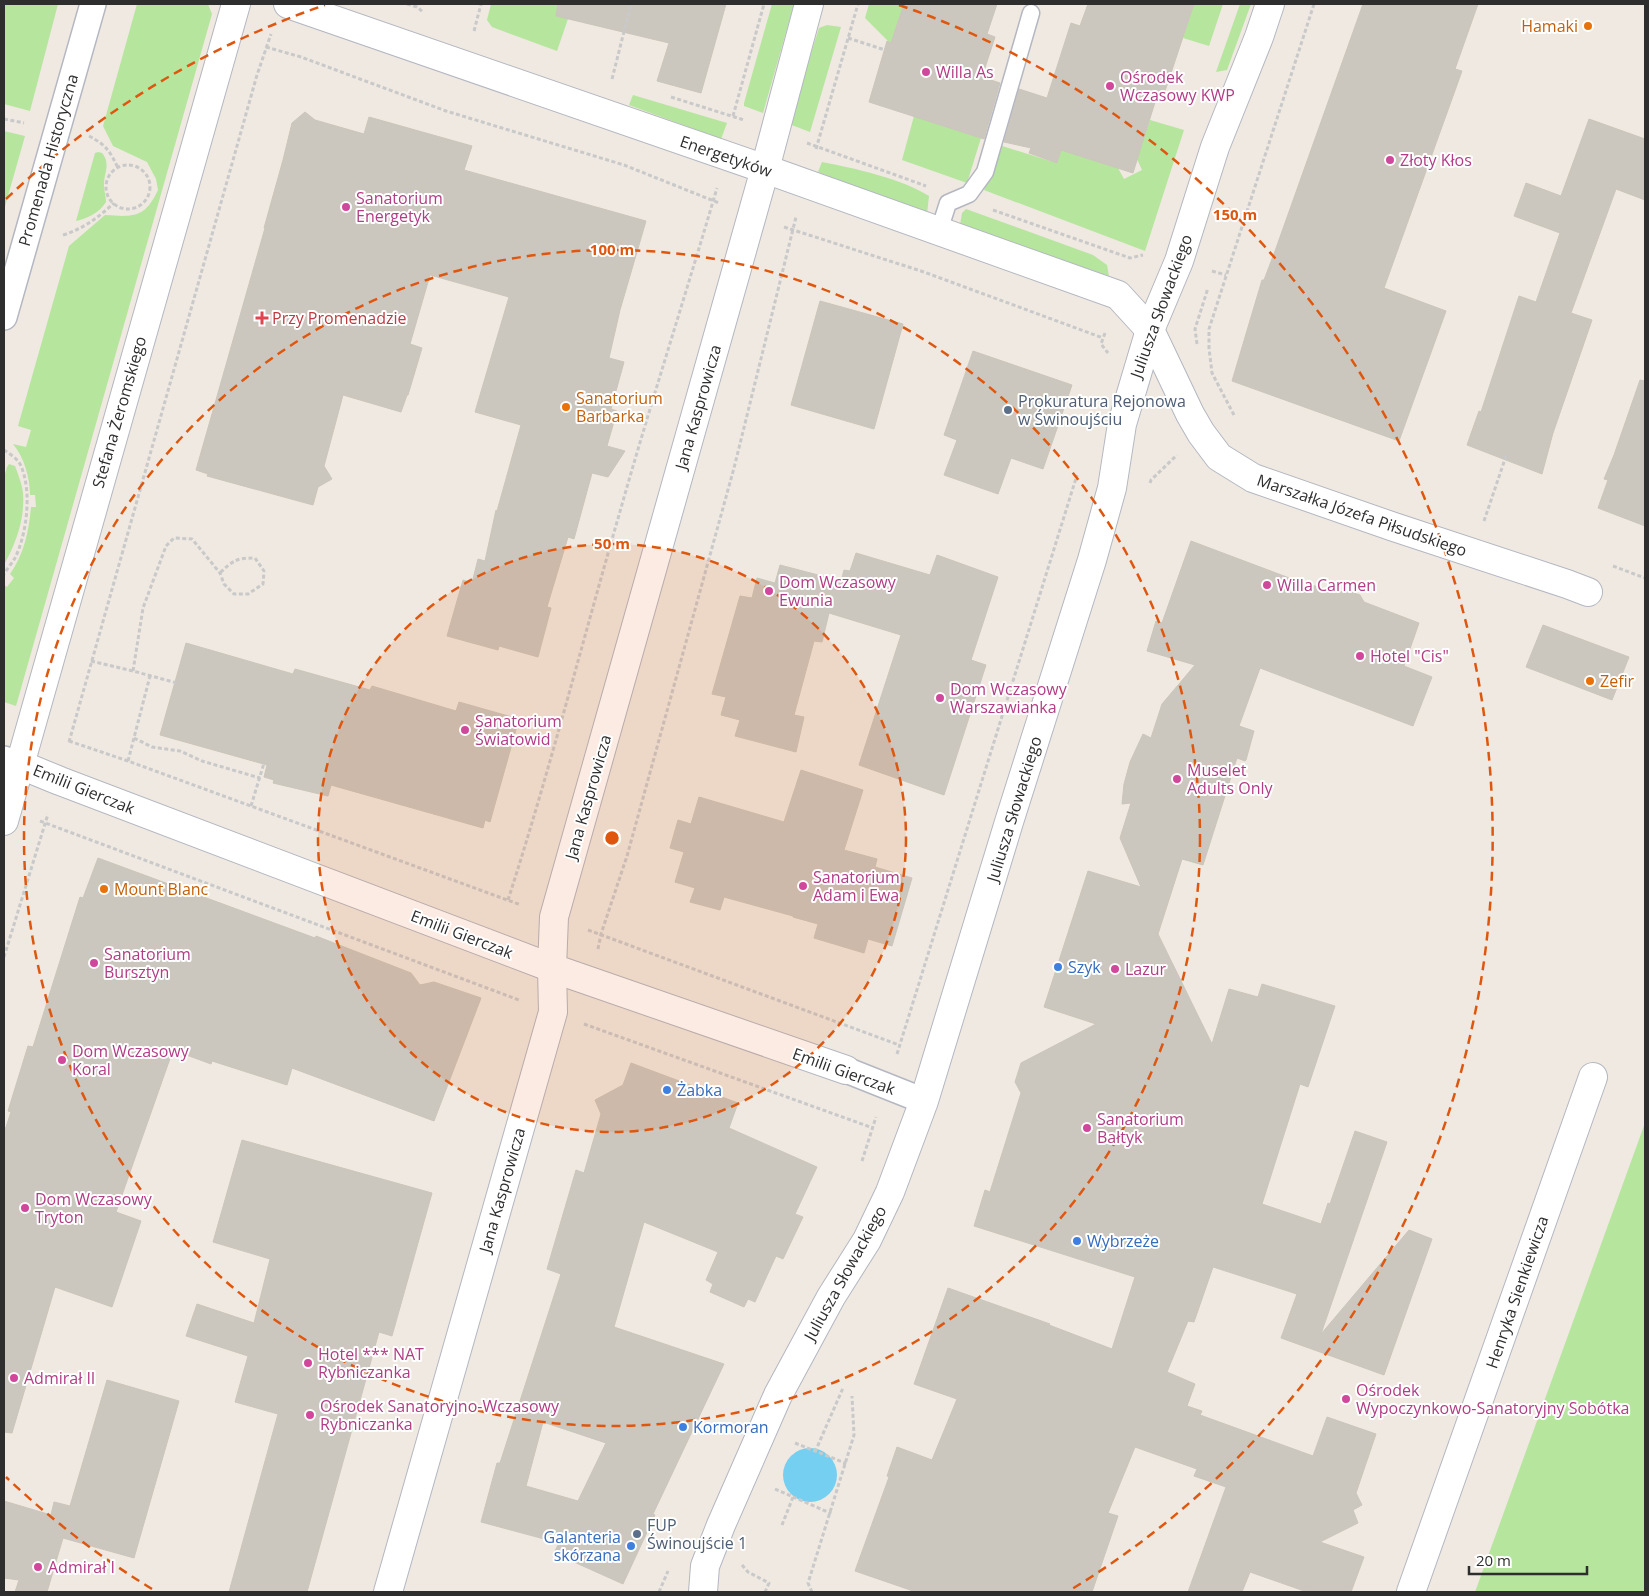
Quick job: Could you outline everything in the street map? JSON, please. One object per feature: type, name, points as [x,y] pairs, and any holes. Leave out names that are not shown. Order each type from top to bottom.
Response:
[{"type":"street","name":"Promenada Historyczna","points":[[4,317],[93,4]]},
{"type":"street","name":"Stefana Żeromskiego","points":[[4,821],[12,762],[236,4]]},
{"type":"street","name":"Energetyków","points":[[288,4],[765,169],[1118,296],[1150,330]]},
{"type":"street","name":"Jana Kasprowicza","points":[[388,1592],[553,1012],[554,917],[765,169],[809,4]]},
{"type":"street","name":"Juliusza Słowackiego","points":[[702,1592],[705,1566],[778,1395],[831,1297],[867,1240],[890,1192],[924,1101],[1006,831],[1092,560],[1112,488],[1122,424],[1150,330],[1179,261],[1215,147],[1259,37],[1270,4]]},
{"type":"street","name":"Marszałka Józefa Piłsudskiego","points":[[1150,330],[1190,414],[1201,432],[1219,457],[1253,478],[1394,528],[1588,592]]},
{"type":"street","name":"Emilii Gierczak","points":[[12,762],[552,968],[846,1070],[924,1101]]},
{"type":"street","name":"Henryka Sienkiewicza","points":[[1411,1592],[1592,1077]]},
{"type":"lane","points":[[939,231],[948,203],[969,194],[985,172],[1031,13]]},
{"type":"path","points":[[473,34],[481,4]]},
{"type":"path","points":[[612,79],[631,4]]},
{"type":"path","points":[[733,116],[764,4]]},
{"type":"path","points":[[814,154],[858,4]]},
{"type":"path","points":[[1190,414],[1210,394],[1212,373],[1209,329],[1314,4]]},
{"type":"path","points":[[68,750],[91,662],[272,31]]},
{"type":"path","points":[[848,38],[885,50]]},
{"type":"path","points":[[266,47],[301,57],[446,110],[624,165],[721,204]]},
{"type":"path","points":[[59,122],[104,144],[118,168]]},
{"type":"path","points":[[801,141],[1130,258],[1144,254]]},
{"type":"path","points":[[127,165],[141,169],[149,180],[150,188],[148,195],[139,206],[125,208],[114,203],[109,196],[107,182],[114,170],[118,168],[127,165]]},
{"type":"path","points":[[508,900],[536,812],[634,463],[717,185]]},
{"type":"path","points":[[24,246],[73,232],[90,222],[114,203]]},
{"type":"path","points":[[596,958],[601,934],[627,856],[734,468],[796,214]]},
{"type":"path","points":[[783,226],[924,272],[1103,338]]},
{"type":"path","points":[[1197,347],[1195,329],[1216,262]]},
{"type":"path","points":[[1112,360],[1101,344],[1118,296]]},
{"type":"path","points":[[1207,364],[1212,373]]},
{"type":"path","points":[[4,450],[20,465],[26,489],[27,508],[23,534],[15,557],[4,574]]},
{"type":"path","points":[[1483,523],[1507,453]]},
{"type":"path","points":[[862,1162],[1077,474]]},
{"type":"path","points":[[133,671],[143,608],[166,546],[174,538],[192,540],[220,573],[224,584],[234,594],[248,594],[263,584],[264,571],[255,558],[243,558],[232,561],[220,573]]},
{"type":"path","points":[[91,662],[133,671],[177,684]]},
{"type":"path","points":[[128,761],[150,676]]},
{"type":"path","points":[[134,738],[152,747],[180,751],[202,762],[260,778]]},
{"type":"path","points":[[69,741],[601,934],[899,1045]]},
{"type":"path","points":[[251,806],[264,763]]},
{"type":"path","points":[[4,957],[51,808]]},
{"type":"path","points":[[45,823],[553,1012],[872,1128]]},
{"type":"path","points":[[815,1452],[843,1388]]},
{"type":"path","points":[[812,1592],[808,1583],[854,1435],[852,1396]]},
{"type":"path","points":[[791,1442],[845,1463]]},
{"type":"path","points":[[769,1486],[830,1513]]},
{"type":"path","points":[[782,1525],[793,1497]]},
{"type":"path","points":[[659,1592],[670,1566]]},
{"type":"green space","points":[[4,4],[58,4],[30,111],[4,104]]},
{"type":"green space","points":[[137,4],[208,4],[212,14],[16,706],[4,702],[4,585],[7,587],[14,578],[10,574],[25,542],[31,507],[36,507],[35,495],[30,495],[28,475],[23,461],[13,444],[26,447],[31,430],[18,426],[69,246],[105,215],[124,216],[138,214],[143,211],[158,190],[156,179],[147,162],[113,146],[103,126]]},
{"type":"green space","points":[[491,4],[575,4],[557,51],[492,27],[487,20]]},
{"type":"green space","points":[[772,4],[794,4],[763,113],[744,106],[744,103]]},
{"type":"green space","points":[[869,4],[904,4],[891,43],[865,18]]},
{"type":"green space","points":[[1194,4],[1223,4],[1209,46],[1183,38]]},
{"type":"green space","points":[[1240,4],[1251,4],[1227,70],[1216,72]]},
{"type":"green space","points":[[827,25],[841,27],[810,132],[789,124],[819,28]]},
{"type":"green space","points":[[633,95],[727,123],[721,139],[629,105]]},
{"type":"green space","points":[[914,116],[981,138],[967,183],[902,160]]},
{"type":"green space","points":[[1150,120],[1184,130],[1145,251],[984,190],[999,145],[1057,163],[1061,150],[1118,168],[1124,179],[1142,170],[1137,159]]},
{"type":"green space","points":[[4,131],[25,136],[4,210]]},
{"type":"green space","points":[[95,153],[102,153],[106,161],[104,185],[106,202],[93,214],[76,221]]},
{"type":"green space","points":[[822,162],[877,175],[918,190],[929,196],[927,214],[818,172]]},
{"type":"green space","points":[[966,209],[1093,255],[1107,265],[1109,276],[960,225],[962,213]]},
{"type":"green space","points":[[9,464],[15,466],[21,483],[23,512],[19,530],[4,565],[4,477]]},
{"type":"green space","points":[[1645,1123],[1645,1592],[1475,1592]]},
{"type":"water","points":[[805,1448],[815,1448],[825,1452],[833,1460],[837,1475],[833,1490],[825,1498],[815,1502],[805,1502],[795,1498],[787,1490],[783,1480],[783,1470],[787,1460],[795,1452]]},
{"type":"building","points":[[558,4],[726,4],[701,93],[657,81],[669,43],[556,16]]},
{"type":"building","name":"Willa As","points":[[904,4],[997,4],[987,34],[995,37],[982,77],[1000,83],[984,139],[869,102],[887,41],[891,43]]},
{"type":"building","name":"Ośrodek Wczasowy KWP","points":[[1088,4],[1194,4],[1162,100],[1156,99],[1133,173],[1061,150],[1057,163],[1029,153],[1031,148],[1004,142],[1019,89],[1047,98],[1071,23],[1080,26]]},
{"type":"building","points":[[1363,4],[1478,4],[1455,69],[1462,71],[1384,288],[1446,311],[1399,441],[1232,381],[1262,280],[1264,280],[1275,251]]},
{"type":"building","points":[[305,112],[315,120],[364,134],[369,117],[472,146],[464,170],[646,221],[620,310],[609,358],[624,362],[611,409],[617,411],[607,446],[625,451],[608,477],[592,473],[574,539],[568,537],[547,607],[551,608],[538,657],[499,646],[498,650],[447,636],[463,580],[472,583],[478,559],[485,561],[496,510],[521,425],[475,412],[509,297],[430,275],[410,344],[422,348],[401,412],[343,395],[324,466],[332,479],[318,487],[313,505],[207,476],[208,474],[196,470],[265,228],[292,123]]},
{"type":"building","points":[[1589,119],[1645,139],[1645,200],[1616,189],[1571,313],[1592,320],[1553,433],[1542,474],[1467,445],[1479,411],[1481,412],[1519,296],[1536,302],[1560,233],[1514,216],[1526,183],[1561,196]]},
{"type":"building","points":[[820,301],[903,324],[874,429],[791,405]]},
{"type":"building","name":"Prokuratura Rejonowa w Świnoujściu","points":[[973,351],[1072,385],[1043,469],[1011,458],[998,494],[944,475],[957,440],[944,435]]},
{"type":"building","points":[[1640,380],[1645,381],[1645,526],[1598,508],[1608,480],[1604,479]]},
{"type":"building","points":[[1191,541],[1292,579],[1338,593],[1345,590],[1360,595],[1364,602],[1419,623],[1404,666],[1432,677],[1413,726],[1260,668],[1239,726],[1254,731],[1246,760],[1237,758],[1203,865],[1182,859],[1158,934],[1212,1044],[1229,989],[1258,997],[1262,984],[1335,1006],[1308,1087],[1300,1084],[1262,1204],[1321,1224],[1328,1203],[1330,1204],[1355,1131],[1387,1142],[1321,1334],[1409,1230],[1432,1239],[1384,1375],[1281,1338],[1297,1294],[1213,1267],[1194,1322],[1188,1321],[1167,1372],[1195,1384],[1187,1406],[1202,1411],[1200,1415],[1313,1456],[1327,1417],[1376,1434],[1356,1493],[1362,1505],[1353,1510],[1358,1523],[1320,1542],[1364,1557],[1351,1592],[1307,1592],[1250,1572],[1242,1592],[1188,1592],[1226,1487],[1194,1476],[1197,1469],[1135,1447],[1108,1513],[1118,1516],[1092,1592],[916,1592],[855,1571],[889,1477],[887,1476],[897,1447],[932,1460],[957,1399],[914,1384],[948,1288],[1050,1324],[1112,1349],[1135,1277],[974,1226],[985,1190],[990,1192],[1021,1093],[1015,1082],[1021,1063],[1096,1024],[1044,1007],[1088,871],[1141,887],[1120,838],[1131,803],[1122,804],[1124,784],[1130,762],[1143,734],[1151,738],[1162,704],[1195,665],[1147,651],[1156,621],[1162,623]]},
{"type":"building","points":[[856,553],[930,575],[937,555],[998,577],[971,660],[986,665],[944,795],[859,765],[901,635],[829,613],[822,642],[814,641],[794,715],[804,717],[796,752],[735,736],[740,720],[721,715],[726,697],[712,694],[740,596],[752,598],[757,578],[775,583],[780,565],[841,581],[844,570],[850,571]]},
{"type":"building","name":"Zefir","points":[[1543,625],[1629,657],[1612,700],[1526,667]]},
{"type":"building","points":[[186,643],[293,674],[295,669],[370,690],[372,686],[456,711],[459,702],[519,719],[490,822],[485,820],[483,828],[331,785],[328,796],[273,783],[274,780],[264,777],[267,765],[160,735]]},
{"type":"building","points":[[801,770],[863,790],[844,850],[877,859],[875,867],[912,878],[892,946],[868,939],[864,953],[814,938],[818,924],[793,916],[724,897],[720,910],[690,902],[695,888],[675,882],[684,852],[670,848],[678,820],[691,824],[699,797],[784,822]]},
{"type":"building","points":[[98,858],[315,938],[316,936],[411,973],[420,985],[434,982],[481,998],[434,1121],[292,1068],[287,1085],[212,1061],[211,1064],[173,1050],[116,1212],[141,1221],[112,1307],[55,1287],[12,1433],[4,1432],[4,1133],[11,1112],[8,1111],[28,1046],[33,1047],[80,897],[83,898]]},
{"type":"building","points":[[631,1063],[738,1103],[729,1128],[817,1167],[795,1214],[803,1217],[783,1259],[776,1256],[755,1302],[748,1299],[744,1307],[710,1292],[713,1284],[706,1280],[718,1252],[644,1222],[614,1327],[724,1364],[653,1514],[655,1515],[623,1584],[554,1553],[559,1543],[481,1522],[497,1463],[500,1463],[561,1274],[547,1269],[576,1170],[584,1173],[601,1114],[595,1100],[623,1085]],"holes":[[[543,1422],[606,1443],[578,1501],[526,1486]]]},
{"type":"building","name":"Hotel *** NAT Rybniczanka","points":[[242,1140],[432,1193],[392,1336],[379,1332],[307,1592],[229,1592],[278,1414],[235,1402],[248,1356],[186,1336],[197,1304],[254,1323],[270,1259],[213,1242]]},
{"type":"building","points":[[107,1380],[179,1401],[134,1558],[63,1538],[47,1592],[15,1592],[19,1580],[4,1578],[4,1501],[51,1515],[54,1502],[70,1506]]},
{"type":"place","name":"Hamaki","points":[[1588,26]]},
{"type":"place","name":"Willa As","points":[[926,72]]},
{"type":"place","name":"Ośrodek Wczasowy KWP","points":[[1110,86]]},
{"type":"place","name":"Złoty Kłos","points":[[1390,160]]},
{"type":"place","name":"Sanatorium Energetyk","points":[[346,207]]},
{"type":"place","name":"Przy Promenadzie","points":[[262,318]]},
{"type":"place","name":"Sanatorium Barbarka","points":[[566,407]]},
{"type":"place","name":"Prokuratura Rejonowa w Świnoujściu","points":[[1008,410]]},
{"type":"place","name":"Willa Carmen","points":[[1267,585]]},
{"type":"place","name":"Dom Wczasowy Ewunia","points":[[769,591]]},
{"type":"place","name":"Hotel \"Cis\"","points":[[1360,656]]},
{"type":"place","name":"Zefir","points":[[1590,681]]},
{"type":"place","name":"Dom Wczasowy Warszawianka","points":[[940,698]]},
{"type":"place","name":"Sanatorium Światowid","points":[[465,730]]},
{"type":"place","name":"Muselet Adults Only","points":[[1177,779]]},
{"type":"place","name":"Sanatorium Adam i Ewa","points":[[803,886]]},
{"type":"place","name":"Mount Blanc","points":[[104,889]]},
{"type":"place","name":"Sanatorium Bursztyn","points":[[94,963]]},
{"type":"place","name":"Szyk","points":[[1058,967]]},
{"type":"place","name":"Lazur","points":[[1115,969]]},
{"type":"place","name":"Dom Wczasowy Koral","points":[[62,1060]]},
{"type":"place","name":"Żabka","points":[[667,1090]]},
{"type":"place","name":"Sanatorium Bałtyk","points":[[1087,1128]]},
{"type":"place","name":"Dom Wczasowy Tryton","points":[[25,1208]]},
{"type":"place","name":"Wybrzeże","points":[[1077,1241]]},
{"type":"place","name":"Hotel *** NAT Rybniczanka","points":[[308,1363]]},
{"type":"place","name":"Admirał II","points":[[14,1378]]},
{"type":"place","name":"Ośrodek Wypoczynkowo-Sanatoryjny Sobótka","points":[[1346,1399]]},
{"type":"place","name":"Ośrodek Sanatoryjno-Wczasowy Rybniczanka","points":[[310,1415]]},
{"type":"place","name":"Kormoran","points":[[683,1427]]},
{"type":"place","name":"FUP Świnoujście 1","points":[[637,1534]]},
{"type":"place","name":"Galanteria skórzana","points":[[631,1546]]},
{"type":"place","name":"Admirał I","points":[[38,1567]]}]
